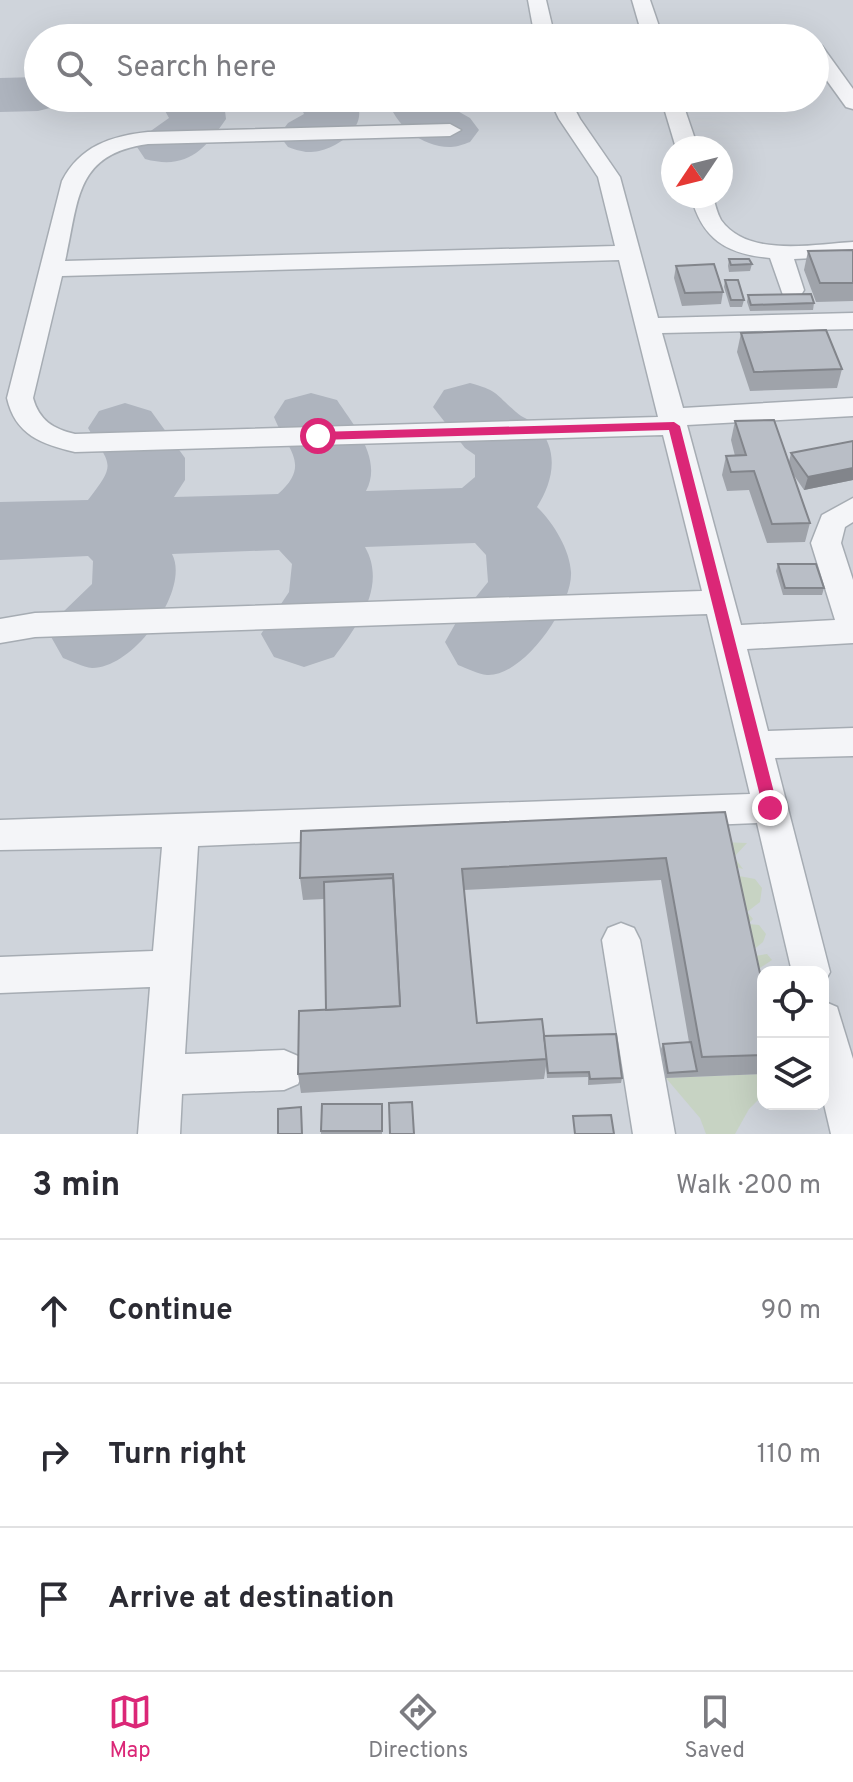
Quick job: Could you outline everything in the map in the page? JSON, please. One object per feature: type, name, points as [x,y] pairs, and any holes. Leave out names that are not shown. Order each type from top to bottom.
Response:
[{"type":"lane","points":[[537,0],[542,24]]},
{"type":"lane","points":[[641,0],[649,24]]},
{"type":"lane","points":[[829,70],[853,103]]},
{"type":"lane","points":[[566,112],[572,126],[603,163],[720,602],[810,966]]},
{"type":"lane","points":[[675,112],[683,136]]},
{"type":"lane","points":[[450,130],[148,138],[120,142],[93,155],[77,171],[20,398],[22,411],[29,422],[56,439],[96,443],[673,421],[853,407]]},
{"type":"lane","points":[[706,208],[720,232],[742,244],[779,251],[853,249]]},
{"type":"lane","points":[[779,251],[792,290]]},
{"type":"lane","points":[[53,269],[627,253]]},
{"type":"lane","points":[[646,326],[853,321]]},
{"type":"lane","points":[[729,638],[853,629],[826,543],[832,522],[853,508]]},
{"type":"lane","points":[[0,631],[35,625],[720,602]]},
{"type":"lane","points":[[755,745],[853,742]]},
{"type":"lane","points":[[0,835],[770,808]]},
{"type":"lane","points":[[159,1134],[181,831]]},
{"type":"lane","points":[[621,940],[654,1134]]},
{"type":"lane","points":[[0,975],[171,968]]},
{"type":"lane","points":[[828,1038],[852,1134]]},
{"type":"lane","points":[[163,1075],[284,1070]]},
{"type":"shaded area","points":[[0,0],[853,0],[853,1134],[0,1134]]},
{"type":"green space","points":[[720,842],[747,843],[734,857],[743,869],[733,869],[739,876],[755,879],[762,888],[760,902],[747,912],[753,919],[748,924],[759,925],[766,934],[763,942],[752,951],[755,956],[767,954],[772,960],[757,966],[757,970]]},
{"type":"green space","points":[[757,1074],[757,1101],[735,1134],[706,1134],[700,1118],[666,1078]]},
{"type":"building","points":[[853,250],[853,283],[820,283],[808,251]]},
{"type":"building","points":[[729,259],[749,259],[752,264],[731,265]]},
{"type":"building","points":[[714,264],[723,292],[685,293],[676,266]]},
{"type":"building","points":[[725,280],[738,280],[744,300],[731,300]]},
{"type":"building","points":[[811,294],[814,303],[751,305],[748,295]]},
{"type":"building","points":[[826,330],[842,369],[754,372],[741,333]]},
{"type":"building","points":[[774,420],[810,523],[772,524],[754,471],[731,472],[726,456],[746,455],[735,421]]},
{"type":"building","points":[[853,441],[853,468],[808,477],[791,453]]},
{"type":"building","points":[[778,564],[816,564],[824,588],[785,588]]},
{"type":"building","points":[[725,812],[758,966],[757,1055],[702,1057],[666,858],[462,869],[477,1023],[542,1019],[547,1059],[298,1074],[299,1011],[400,1006],[393,874],[300,878],[301,831]]},
{"type":"building","points":[[393,878],[400,1006],[326,1010],[324,882]]},
{"type":"building","points":[[616,1034],[622,1078],[590,1079],[589,1072],[548,1073],[544,1036]]},
{"type":"building","points":[[691,1042],[697,1071],[668,1073],[663,1044]]},
{"type":"building","points":[[412,1102],[414,1134],[390,1134],[389,1103]]},
{"type":"building","points":[[322,1104],[382,1104],[382,1131],[321,1131]]},
{"type":"building","points":[[301,1107],[302,1134],[278,1134],[278,1109]]},
{"type":"building","points":[[611,1115],[614,1134],[575,1134],[573,1116]]},
{"type":"taxiway","points":[[0,95],[24,94]]},
{"type":"taxiway","points":[[166,147],[190,130],[198,119],[197,112]]},
{"type":"taxiway","points":[[308,135],[330,123],[332,112]]},
{"type":"taxiway","points":[[421,112],[450,130]]},
{"type":"taxiway","points":[[470,407],[491,431],[510,443],[514,469],[514,478],[506,494],[477,515]]},
{"type":"taxiway","points":[[299,521],[326,492],[334,475],[332,456],[311,417]]},
{"type":"taxiway","points":[[110,527],[146,480],[147,458],[125,428]]},
{"type":"taxiway","points":[[299,521],[477,515]]},
{"type":"taxiway","points":[[477,515],[496,519],[511,529],[527,555],[530,569],[525,595],[488,642]]},
{"type":"taxiway","points":[[110,527],[299,521]]},
{"type":"taxiway","points":[[299,521],[328,553],[334,575],[329,596],[304,634]]},
{"type":"taxiway","points":[[0,531],[110,527]]},
{"type":"taxiway","points":[[93,635],[121,608],[136,572],[128,547],[110,527]]},
{"type":"route","points":[[318,436],[674,426],[770,808]]}]
